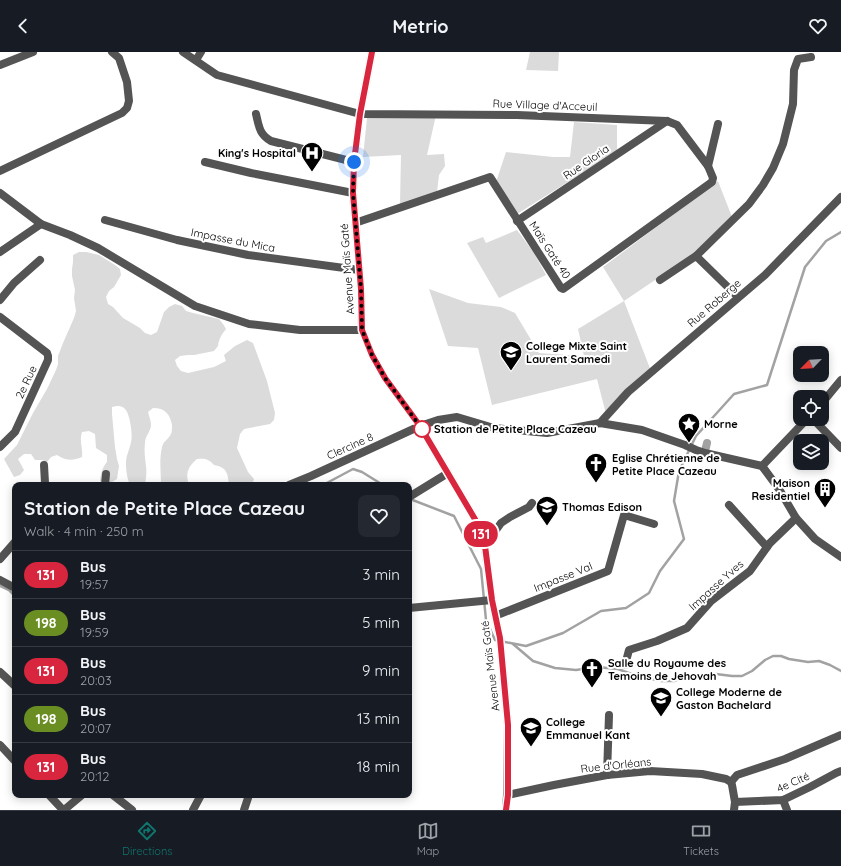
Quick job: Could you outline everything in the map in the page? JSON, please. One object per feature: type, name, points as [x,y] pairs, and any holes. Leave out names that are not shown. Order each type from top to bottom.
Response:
[{"type":"street","points":[[0,65],[33,52]]},
{"type":"street","points":[[0,171],[122,113],[127,108],[129,101],[127,82],[119,58],[112,52]]},
{"type":"street","name":"Rue Village d'Acceuil","points":[[184,52],[217,75],[360,114],[517,115],[667,121]]},
{"type":"street","points":[[196,60],[201,52]]},
{"type":"street","name":"Avenue Maïs Gaté","points":[[372,52],[360,114],[354,162],[353,193],[361,289],[362,330],[372,355],[385,378],[420,426],[479,526],[485,546],[490,600],[500,641],[508,725],[508,795],[506,810]]},
{"type":"street","points":[[660,280],[696,256],[749,204],[767,179],[780,150],[788,124],[792,104],[794,70],[798,59],[811,57]]},
{"type":"street","points":[[256,114],[261,132],[265,138],[271,141],[354,162]]},
{"type":"street","points":[[667,121],[678,125],[708,166]]},
{"type":"street","name":"Rue Gloria","points":[[517,221],[667,121]]},
{"type":"street","name":"Maïs Gaté 40","points":[[355,223],[490,177],[517,221],[563,289],[712,182],[713,178],[708,166],[718,124]]},
{"type":"street","points":[[205,162],[251,173],[353,193]]},
{"type":"street","points":[[0,193],[41,224],[98,248],[195,306],[249,324],[300,330],[362,330]]},
{"type":"street","name":"Rue Roberge","points":[[600,423],[628,392],[765,274],[841,197]]},
{"type":"street","name":"Impasse du Mica","points":[[105,220],[177,240],[248,255],[359,270]]},
{"type":"street","points":[[0,252],[41,224]]},
{"type":"street","points":[[696,256],[738,297]]},
{"type":"street","points":[[0,300],[14,283],[40,260]]},
{"type":"street","name":"2e Rue","points":[[0,318],[47,353],[48,356],[48,360],[15,432],[0,447]]},
{"type":"street","points":[[829,395],[841,380]]},
{"type":"street","name":"Clercine 8","points":[[296,482],[420,426],[438,420],[457,417],[494,428],[547,433],[600,423]]},
{"type":"street","points":[[600,423],[642,430],[696,450],[762,466],[779,489],[796,518],[815,539],[841,557]]},
{"type":"street","points":[[762,466],[800,426]]},
{"type":"street","points":[[820,426],[841,448]]},
{"type":"street","points":[[44,465],[45,482]]},
{"type":"street","points":[[412,495],[448,473]]},
{"type":"street","points":[[105,482],[106,474]]},
{"type":"street","points":[[483,541],[496,530],[501,523],[529,508],[532,503]]},
{"type":"street","points":[[728,505],[767,547]]},
{"type":"street","name":"Impasse Val","points":[[495,616],[608,571],[624,515],[654,524]]},
{"type":"street","name":"Impasse Yves","points":[[625,665],[629,650],[657,641],[687,628],[711,601],[750,571],[770,543],[796,518]]},
{"type":"street","points":[[0,559],[12,545]]},
{"type":"street","points":[[0,580],[12,586]]},
{"type":"street","points":[[412,608],[490,600]]},
{"type":"street","points":[[0,672],[12,683]]},
{"type":"street","points":[[607,775],[609,715]]},
{"type":"street","points":[[734,806],[732,785],[730,782],[737,775],[785,759],[841,735]]},
{"type":"street","points":[[0,745],[12,758]]},
{"type":"street","name":"Rue d'Orléans","points":[[508,795],[607,775],[650,771],[702,774],[726,779],[730,782]]},
{"type":"street","name":"4e Cité","points":[[734,806],[783,800],[841,771]]},
{"type":"street","points":[[52,798],[63,810],[78,798]]},
{"type":"street","points":[[117,798],[132,810]]},
{"type":"street","points":[[193,810],[199,798]]},
{"type":"street","points":[[244,810],[247,798]]},
{"type":"street","points":[[783,800],[787,810]]},
{"type":"shaded area","points":[[530,52],[559,52],[558,71],[526,70]]},
{"type":"shaded area","points":[[436,115],[427,155],[444,154],[445,166],[439,175],[437,192],[400,204],[401,155],[363,157],[367,118]]},
{"type":"shaded area","points":[[574,122],[617,125],[617,151],[517,214],[496,182],[506,152],[553,157],[570,157]]},
{"type":"shaded area","points":[[718,181],[732,217],[692,255],[624,301],[603,267]]},
{"type":"shaded area","points":[[517,230],[534,253],[546,275],[499,298],[467,243],[483,237],[486,243]]},
{"type":"shaded area","points":[[79,252],[86,252],[99,255],[120,269],[121,275],[106,297],[108,304],[113,307],[123,318],[140,328],[145,333],[151,335],[157,332],[164,312],[175,304],[182,306],[186,311],[219,319],[226,329],[220,337],[218,346],[214,351],[180,356],[175,360],[181,371],[188,373],[214,367],[226,361],[224,355],[235,346],[247,340],[253,343],[267,381],[275,413],[274,420],[270,424],[244,429],[240,434],[237,448],[248,472],[254,479],[253,482],[228,482],[227,474],[222,467],[214,465],[207,459],[197,459],[188,470],[188,482],[161,482],[161,452],[164,443],[171,434],[172,425],[170,418],[164,410],[153,408],[148,412],[151,425],[145,443],[145,482],[129,482],[126,463],[132,439],[131,429],[126,410],[118,406],[112,407],[115,447],[119,466],[117,479],[112,482],[100,481],[102,471],[107,462],[107,455],[96,448],[95,434],[89,431],[82,432],[82,457],[70,460],[57,455],[51,457],[47,462],[35,460],[31,454],[24,454],[18,459],[24,470],[20,475],[14,477],[4,459],[17,445],[47,389],[56,370],[58,356],[76,311],[74,298],[75,290],[72,276],[73,255]]},
{"type":"shaded area","points":[[429,289],[468,303],[501,307],[515,313],[539,353],[584,356],[578,329],[624,301],[651,371],[606,414],[597,379],[492,405],[478,348],[448,346]]},
{"type":"waterway","points":[[412,500],[454,516],[481,569],[486,620],[495,640],[526,646],[563,633],[601,611],[626,608],[649,593],[660,571],[684,539],[674,501],[679,471],[696,436],[734,394],[767,385],[805,267],[826,241],[841,232]]},
{"type":"waterway","points":[[705,451],[707,443]]},
{"type":"waterway","points":[[329,482],[353,469],[362,472],[378,482]]},
{"type":"waterway","points":[[0,586],[12,593]]},
{"type":"waterway","points":[[513,644],[533,661],[555,668],[576,670],[596,667],[618,669],[634,675],[661,681],[674,681],[684,677],[716,674],[742,676],[752,671],[765,660],[773,656],[781,656],[808,662],[819,661],[841,671]]},
{"type":"bus line","name":"131","points":[[372,52],[360,114],[354,162],[353,193],[361,289],[362,330],[372,355],[385,378],[420,426],[479,526],[485,546],[492,600],[500,638],[508,725],[508,795],[506,810]]},
{"type":"place","name":"King's Hospital","points":[[312,172]]},
{"type":"place","name":"College Mixte Saint Laurent Samedi","points":[[511,372]]},
{"type":"place","name":"Station de Petite Place Cazeau","points":[[422,429]]},
{"type":"place","name":"Morne","points":[[689,444]]},
{"type":"place","name":"Eglise Chrétienne de Petite Place Cazeau","points":[[596,484]]},
{"type":"place","name":"Maison Residentiel","points":[[825,508]]},
{"type":"place","name":"Thomas Edison","points":[[547,526]]},
{"type":"place","name":"Salle du Royaume des Temoins de Jehovah","points":[[592,688]]},
{"type":"place","name":"College Moderne de Gaston Bachelard","points":[[661,718]]},
{"type":"place","name":"College Emmanuel Kant","points":[[531,748]]},
{"type":"route","points":[[354,162],[353,193],[361,289],[362,330],[372,355],[385,378],[422,429]]}]
